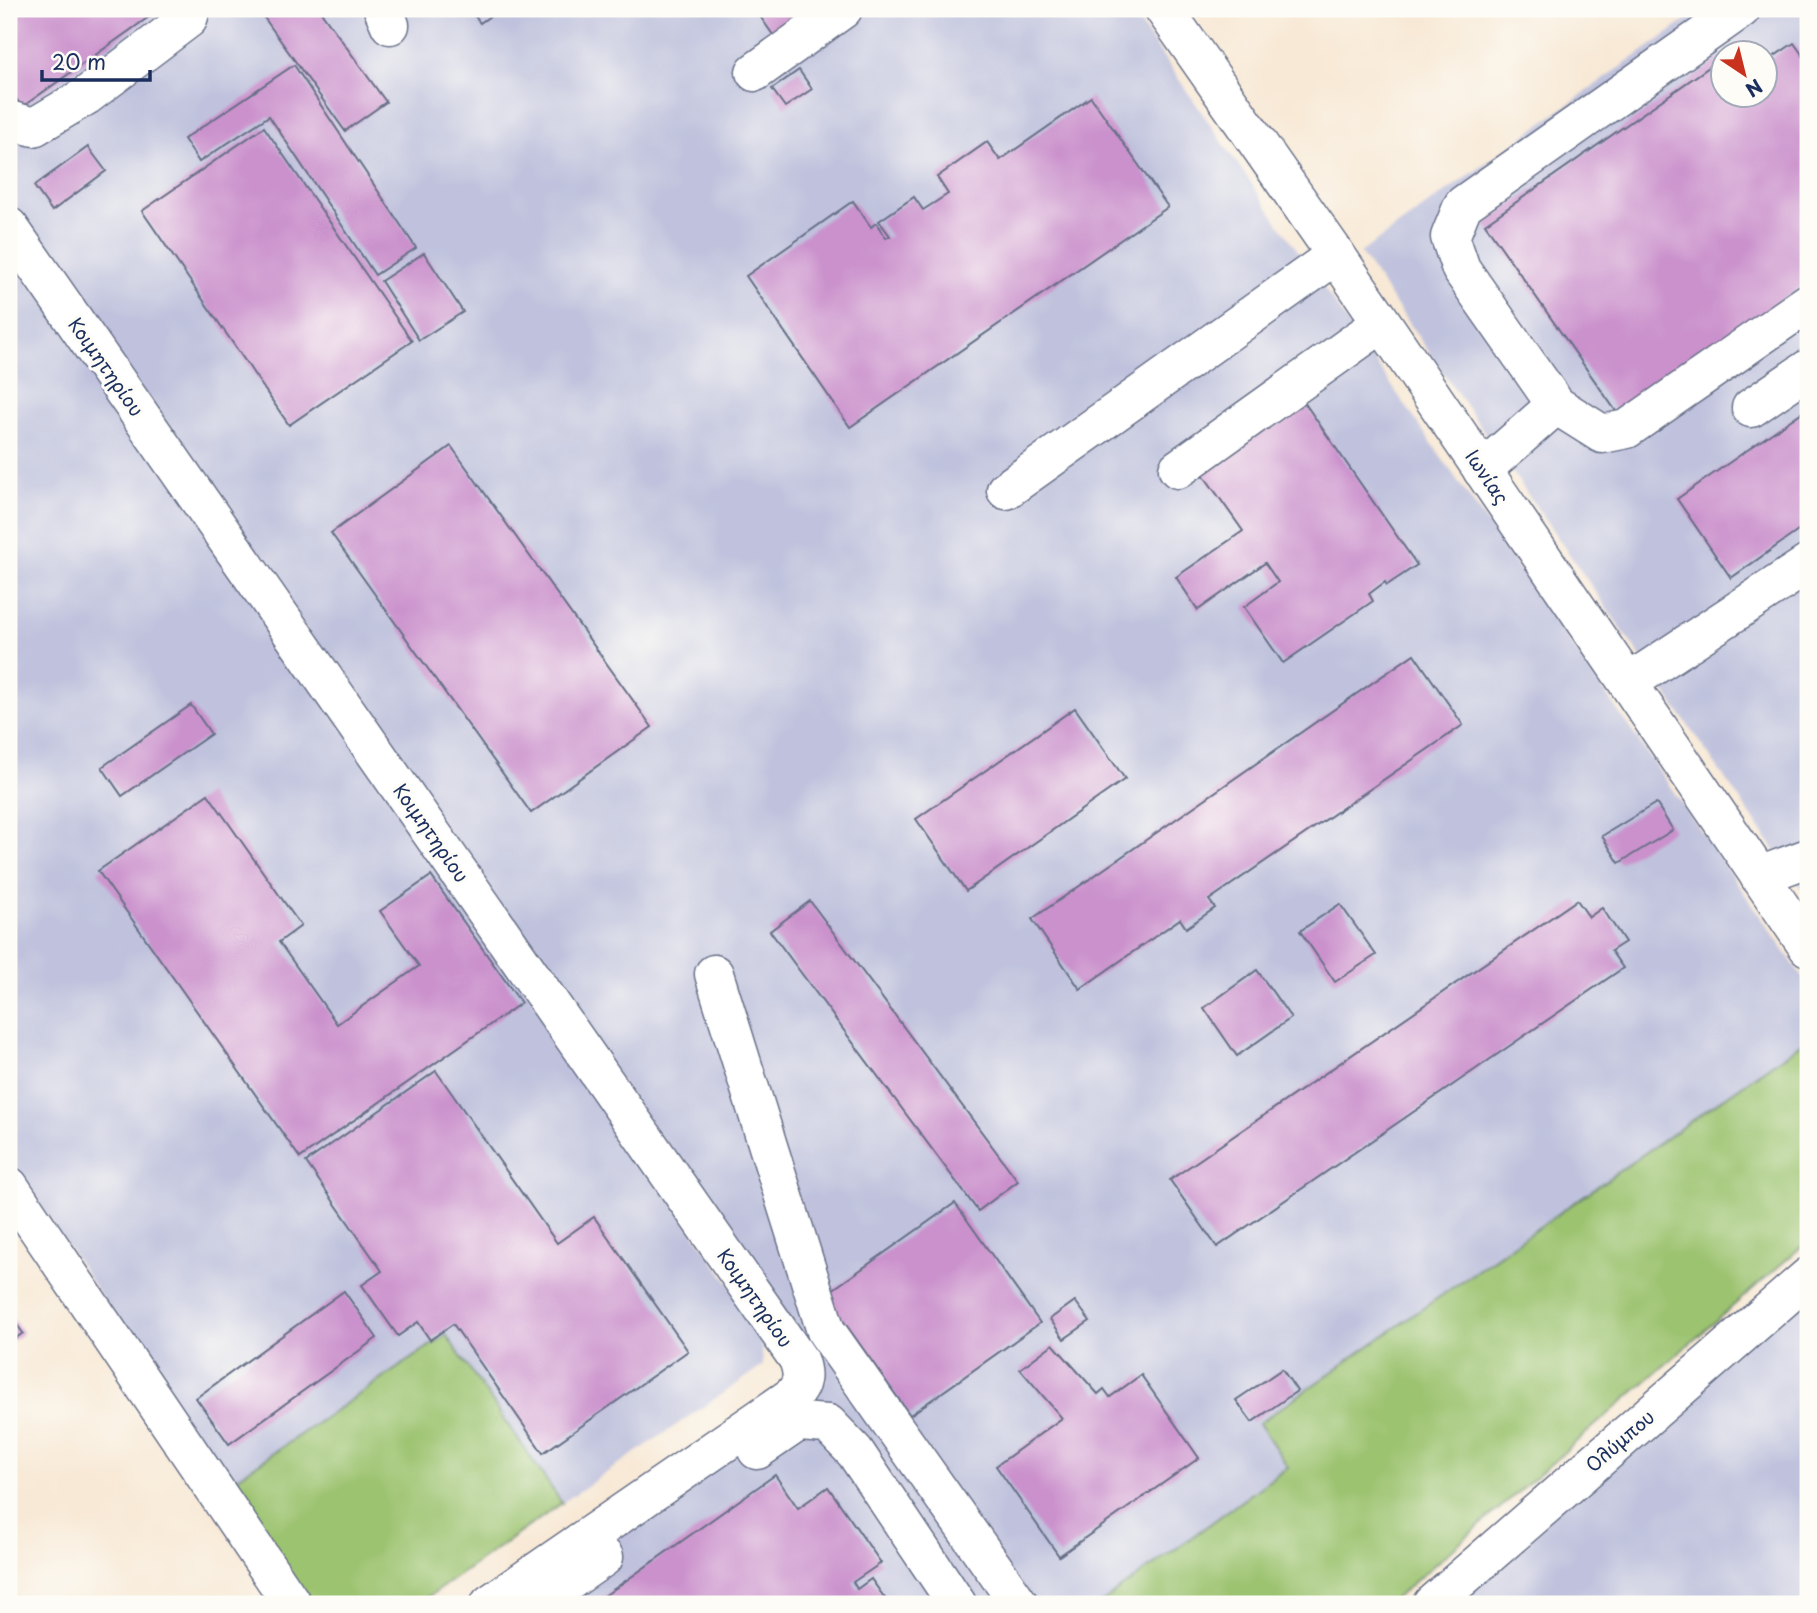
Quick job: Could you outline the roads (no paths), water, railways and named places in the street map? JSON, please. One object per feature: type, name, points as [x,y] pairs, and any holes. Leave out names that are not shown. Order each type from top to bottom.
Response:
[{"type":"street","points":[[9,120],[34,127],[86,96],[188,19],[191,9]]},
{"type":"street","points":[[755,72],[843,9]]},
{"type":"street","name":"Ιωνίας","points":[[1164,9],[1336,255],[1808,947]]},
{"type":"street","points":[[1741,9],[1463,205],[1450,237],[1461,269],[1556,405],[1601,434],[1627,429],[1808,303]]},
{"type":"street","name":"Κοιμητηρίου","points":[[9,228],[798,1359],[802,1369],[798,1390],[490,1604]]},
{"type":"street","points":[[1006,490],[1336,255]]},
{"type":"street","points":[[1178,469],[1382,323]]},
{"type":"street","points":[[1751,408],[1808,369]]},
{"type":"street","points":[[1482,470],[1556,405]]},
{"type":"street","points":[[1628,683],[1808,564]]},
{"type":"street","points":[[1759,876],[1808,858]]},
{"type":"street","points":[[714,974],[825,1331],[1019,1604]]},
{"type":"street","points":[[9,1186],[292,1604]]},
{"type":"street","name":"Ολύμπου","points":[[1432,1604],[1808,1277]]},
{"type":"street","points":[[555,1604],[562,1586],[798,1422],[828,1423],[855,1452],[957,1604]]}]
